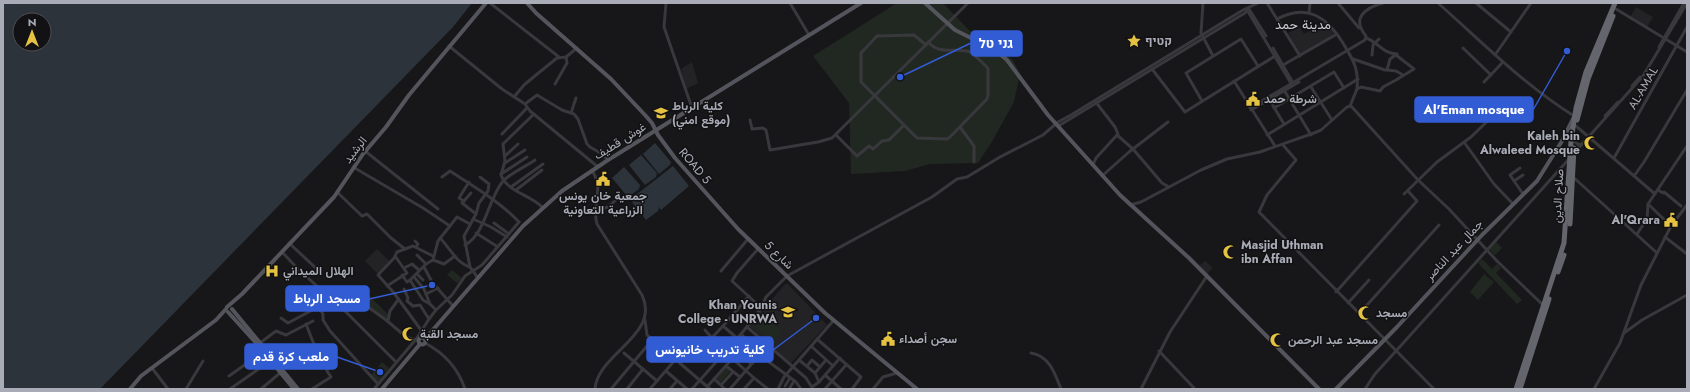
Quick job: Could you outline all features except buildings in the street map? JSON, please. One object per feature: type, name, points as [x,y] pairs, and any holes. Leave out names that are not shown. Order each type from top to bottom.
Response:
[{"type":"highway","name":"صلاح الدين","points":[[1516,389],[1566,243],[1574,116],[1589,71],[1618,3]]},
{"type":"highway","name":"صلاح الدين","points":[[1573,141],[1589,71]]},
{"type":"highway","name":"صلاح الدين","points":[[1570,196],[1573,177],[1572,156]]},
{"type":"highway","name":"صلاح الدين","points":[[1520,389],[1527,356],[1543,305],[1566,243]]},
{"type":"main road","name":"الرشيد","points":[[130,389],[134,383],[152,368],[229,310],[232,303],[282,252],[337,192],[365,151],[449,46],[486,3]]},
{"type":"main road","points":[[527,3],[536,13],[611,79],[652,123],[657,131]]},
{"type":"main road","name":"غوش قطيف","points":[[382,389],[420,341],[453,306],[523,226],[562,190],[861,3]]},
{"type":"main road","points":[[925,3],[956,30],[1003,56],[1015,69],[1057,125],[1102,176],[1130,205],[1189,258],[1319,389]]},
{"type":"main road","name":"جمال عبد الناصر","points":[[1336,389],[1385,340],[1478,239],[1538,179],[1562,141],[1574,116]]},
{"type":"main road","name":"ROAD 5","points":[[657,131],[663,142],[713,202]]},
{"type":"main road","points":[[1562,141],[1573,141]]},
{"type":"main road","name":"شارع 5","points":[[713,202],[758,249],[834,320],[897,373]]},
{"type":"main road","points":[[229,310],[260,343],[298,389]]},
{"type":"main road","points":[[229,310],[294,389]]},
{"type":"main road","points":[[897,373],[917,389]]},
{"type":"street","points":[[490,3],[559,57],[566,57],[576,48]]},
{"type":"street","points":[[666,3],[664,27],[692,108]]},
{"type":"street","points":[[790,3],[809,35]]},
{"type":"street","points":[[750,120],[752,129],[763,128],[766,130],[770,150],[828,140],[836,135],[968,3]]},
{"type":"street","points":[[1203,3],[1202,37],[1213,56]]},
{"type":"street","points":[[693,389],[759,312],[766,297],[787,276],[932,197],[957,180],[967,177],[1000,157],[1037,139],[1057,125],[1258,3]]},
{"type":"street","points":[[1267,3],[1300,56]]},
{"type":"street","points":[[1309,13],[1310,3]]},
{"type":"street","points":[[1338,3],[1366,38],[1390,54],[1396,54],[1414,69],[1413,71],[1383,87],[1380,91],[1361,87],[1357,89]]},
{"type":"street","points":[[1360,30],[1359,21],[1362,15],[1368,9],[1383,3]]},
{"type":"street","points":[[1438,3],[1503,62],[1542,94],[1574,116]]},
{"type":"street","points":[[1476,3],[1511,32]]},
{"type":"street","points":[[1495,55],[1531,3]]},
{"type":"street","points":[[1573,141],[1579,145],[1639,81],[1686,3]]},
{"type":"street","points":[[1616,6],[1687,52]]},
{"type":"street","points":[[1248,9],[1283,66]]},
{"type":"street","points":[[1248,9],[1293,84]]},
{"type":"street","points":[[1130,205],[1141,202],[1201,170],[1227,159],[1260,152],[1311,135],[1321,130],[1350,106],[1357,89],[1357,69],[1353,59],[1337,34],[1326,21],[1309,13],[1295,12],[1277,19]]},
{"type":"street","name":"AL-AMAL","points":[[1614,158],[1687,27]]},
{"type":"street","points":[[1283,66],[1337,34]]},
{"type":"street","points":[[912,35],[917,36],[927,44],[939,50],[971,52],[988,68],[987,100],[947,139],[918,139],[903,126],[861,82],[860,54],[876,36],[912,35]]},
{"type":"street","points":[[1095,102],[1152,69],[1202,37]]},
{"type":"street","points":[[1250,109],[1284,90],[1366,38]]},
{"type":"street","points":[[1202,101],[1186,73],[1213,56],[1241,39],[1258,66]]},
{"type":"street","points":[[1374,42],[1379,39]]},
{"type":"street","points":[[1372,55],[1374,42]]},
{"type":"street","points":[[449,46],[525,104],[527,108],[598,167]]},
{"type":"street","points":[[1463,48],[1491,75]]},
{"type":"street","points":[[1387,70],[1390,59],[1396,55]]},
{"type":"street","points":[[1152,69],[1185,112],[1276,56]]},
{"type":"street","points":[[514,97],[524,85],[559,57]]},
{"type":"street","points":[[555,84],[566,64],[566,57]]},
{"type":"street","points":[[1353,59],[1387,70],[1396,71],[1403,75]]},
{"type":"street","points":[[1484,82],[1503,62]]},
{"type":"street","points":[[1274,108],[1334,72],[1344,88]]},
{"type":"street","points":[[1267,135],[1358,79]]},
{"type":"street","points":[[1234,81],[1250,109],[1275,146]]},
{"type":"street","points":[[1250,109],[1293,84]]},
{"type":"street","points":[[1311,87],[1332,120]]},
{"type":"street","points":[[1284,90],[1311,135]]},
{"type":"street","points":[[1634,176],[1687,90]]},
{"type":"street","points":[[525,104],[538,95],[562,110],[571,113],[578,119],[587,144],[608,160]]},
{"type":"street","points":[[571,113],[576,98]]},
{"type":"street","points":[[1268,99],[1284,124]]},
{"type":"street","points":[[1095,102],[1115,127],[1117,135],[1133,149],[1162,183],[1169,187]]},
{"type":"street","points":[[1404,194],[1440,159],[1471,137],[1505,104]]},
{"type":"street","points":[[1350,106],[1418,180],[1543,305]]},
{"type":"street","points":[[502,134],[527,108]]},
{"type":"street","points":[[534,114],[503,144],[505,163],[501,174],[504,181],[511,187],[536,201],[542,207]]},
{"type":"street","points":[[1102,176],[1133,149],[1168,122]]},
{"type":"street","points":[[836,135],[857,156],[868,146],[873,149],[882,140],[889,140],[903,126]]},
{"type":"street","points":[[1576,126],[1656,194]]},
{"type":"street","points":[[960,127],[974,146],[974,162]]},
{"type":"street","points":[[1094,167],[1096,158],[1117,135]]},
{"type":"street","points":[[1365,389],[1375,374],[1396,350],[1572,156],[1587,136]]},
{"type":"street","points":[[1464,142],[1494,184],[1512,204]]},
{"type":"street","points":[[505,156],[518,144]]},
{"type":"street","points":[[1283,145],[1296,160],[1267,195],[1259,212],[1336,292],[1434,389]]},
{"type":"street","points":[[1637,234],[1647,219],[1648,204],[1687,146]]},
{"type":"street","points":[[505,163],[525,150]]},
{"type":"street","points":[[365,151],[438,209]]},
{"type":"street","points":[[501,174],[527,157]]},
{"type":"street","points":[[465,245],[482,224],[492,199],[504,181],[534,160]]},
{"type":"street","points":[[511,187],[543,164]]},
{"type":"street","points":[[353,168],[423,208],[450,226]]},
{"type":"street","points":[[1520,168],[1510,175],[1524,194]]},
{"type":"street","points":[[516,190],[542,170]]},
{"type":"street","points":[[442,177],[450,171],[469,182],[505,208],[523,226]]},
{"type":"street","points":[[592,172],[599,184],[596,210],[596,221],[598,228],[643,297],[646,308],[645,317],[647,335],[708,388],[714,379],[748,341]]},
{"type":"street","points":[[1514,181],[1523,175]]},
{"type":"street","points":[[478,278],[470,267],[464,236],[476,214],[479,204],[488,191],[489,184],[480,177]]},
{"type":"street","points":[[1573,177],[1657,253]]},
{"type":"street","points":[[464,201],[459,198],[469,182]]},
{"type":"street","points":[[1658,190],[1663,193],[1664,192],[1681,206]]},
{"type":"street","points":[[1336,292],[1417,201],[1408,191]]},
{"type":"street","points":[[337,192],[362,216],[367,214],[391,238],[405,249]]},
{"type":"street","points":[[471,193],[462,204],[476,214]]},
{"type":"street","points":[[596,210],[608,207],[617,199]]},
{"type":"street","points":[[1648,204],[1671,226]]},
{"type":"street","points":[[1594,389],[1614,355],[1624,333],[1641,285],[1665,237],[1671,226],[1687,205]]},
{"type":"street","points":[[433,260],[440,238],[458,216],[470,224]]},
{"type":"street","points":[[473,219],[508,236]]},
{"type":"street","points":[[374,389],[396,362],[420,341],[421,330],[428,319],[452,295],[465,276],[482,265],[508,236],[511,228],[519,222]]},
{"type":"street","points":[[494,223],[508,236]]},
{"type":"street","points":[[1359,314],[1439,225]]},
{"type":"street","points":[[476,233],[498,247]]},
{"type":"street","points":[[1665,237],[1687,254]]},
{"type":"street","points":[[440,238],[462,264],[470,267]]},
{"type":"street","points":[[720,271],[748,239]]},
{"type":"street","points":[[415,241],[418,244],[416,248]]},
{"type":"street","points":[[289,244],[319,271]]},
{"type":"street","points":[[421,330],[378,275],[395,257],[397,252],[413,246],[434,256]]},
{"type":"street","points":[[758,249],[732,280],[757,304],[759,312]]},
{"type":"street","points":[[282,252],[299,270],[344,310],[396,362]]},
{"type":"street","points":[[417,255],[425,265],[432,282],[453,306]]},
{"type":"street","points":[[402,275],[407,282],[425,265],[433,260],[441,261],[444,264],[455,256]]},
{"type":"street","points":[[387,286],[407,273],[395,257]]},
{"type":"street","points":[[404,268],[412,264],[423,280]]},
{"type":"street","points":[[1141,389],[1159,351],[1207,276]]},
{"type":"street","points":[[414,277],[424,289],[430,304]]},
{"type":"street","points":[[410,280],[423,300],[436,310]]},
{"type":"street","points":[[1348,303],[1369,280]]},
{"type":"street","points":[[426,294],[438,288]]},
{"type":"street","points":[[403,307],[408,298],[404,289]]},
{"type":"street","points":[[705,349],[706,344],[749,296]]},
{"type":"street","points":[[1624,333],[1642,320],[1686,296]]},
{"type":"street","points":[[291,306],[302,297]]},
{"type":"street","points":[[357,299],[388,321],[405,336],[420,341],[440,353],[454,367],[465,389]]},
{"type":"street","points":[[388,321],[390,311],[398,300]]},
{"type":"street","points":[[297,301],[309,311]]},
{"type":"street","points":[[407,301],[413,306],[420,306],[428,319]]},
{"type":"street","points":[[281,318],[288,324],[318,306],[323,320],[330,331],[378,384]]},
{"type":"street","points":[[595,389],[600,372],[632,337],[645,317]]},
{"type":"street","points":[[778,389],[786,374],[834,320]]},
{"type":"street","points":[[260,343],[276,331],[285,335],[313,321]]},
{"type":"street","points":[[306,324],[313,342],[328,366],[328,371],[331,377],[312,389]]},
{"type":"street","points":[[723,326],[737,338]]},
{"type":"street","points":[[747,327],[806,378],[812,388],[840,358]]},
{"type":"street","points":[[705,330],[712,338]]},
{"type":"street","points":[[741,334],[754,347],[745,358]]},
{"type":"street","points":[[817,339],[861,377],[852,389]]},
{"type":"street","points":[[611,389],[652,340]]},
{"type":"street","points":[[698,342],[717,361]]},
{"type":"street","points":[[730,389],[768,345]]},
{"type":"street","points":[[811,346],[833,366]]},
{"type":"street","points":[[1159,351],[1195,389]]},
{"type":"street","points":[[228,376],[263,352]]},
{"type":"street","points":[[725,352],[768,389]]},
{"type":"street","points":[[738,352],[751,364]]},
{"type":"street","points":[[624,353],[657,381]]},
{"type":"street","points":[[1031,353],[1037,354],[1047,361],[1061,389]]},
{"type":"street","points":[[186,389],[203,360]]},
{"type":"street","points":[[650,389],[675,360]]},
{"type":"street","points":[[799,360],[815,374],[819,382]]},
{"type":"street","points":[[807,366],[812,360],[820,367]]},
{"type":"street","points":[[815,374],[826,360]]},
{"type":"street","points":[[230,389],[270,361]]},
{"type":"street","points":[[769,362],[780,372],[786,374],[800,388]]},
{"type":"street","points":[[826,389],[846,365]]},
{"type":"street","points":[[726,366],[740,377]]},
{"type":"street","points":[[152,368],[168,389]]},
{"type":"street","points":[[627,389],[643,369]]},
{"type":"street","points":[[666,371],[687,389]]},
{"type":"street","points":[[261,389],[280,372]]},
{"type":"street","points":[[721,385],[733,372]]},
{"type":"street","points":[[873,389],[883,377],[897,373]]},
{"type":"street","points":[[825,375],[841,389]]},
{"type":"street","points":[[744,389],[754,378]]},
{"type":"street","points":[[785,386],[790,378]]},
{"type":"street","points":[[714,379],[725,389]]},
{"type":"street","points":[[670,389],[677,381]]},
{"type":"street","points":[[789,389],[794,381]]},
{"type":"shaded area","points":[[3,3],[472,3],[453,27],[100,389],[3,389]]},
{"type":"shaded area","points":[[897,3],[943,3],[969,30],[1013,60],[1020,74],[1014,102],[993,140],[978,163],[930,164],[905,171],[851,174],[849,103],[813,56]]},
{"type":"shaded area","points":[[1636,7],[1653,17],[1647,27],[1630,17]]},
{"type":"shaded area","points":[[1325,22],[1334,31],[1334,34],[1300,55],[1288,33],[1300,27],[1304,34]]},
{"type":"shaded area","points":[[692,62],[698,83],[686,89],[681,69]]},
{"type":"shaded area","points":[[655,143],[671,162],[670,165],[659,174],[643,154]]},
{"type":"shaded area","points":[[641,155],[657,173],[656,177],[645,185],[629,165]]},
{"type":"shaded area","points":[[673,166],[689,186],[661,210],[657,205],[659,208],[658,211],[646,220],[632,202],[632,198]]},
{"type":"shaded area","points":[[624,167],[640,185],[639,189],[628,197],[612,178]]},
{"type":"shaded area","points":[[1496,242],[1502,248],[1495,255],[1489,249]]},
{"type":"shaded area","points":[[377,249],[390,262],[378,274],[365,261]]},
{"type":"shaded area","points":[[1482,259],[1492,269],[1497,264],[1501,268],[1496,273],[1522,300],[1517,304],[1478,263]]},
{"type":"shaded area","points":[[1205,261],[1213,268],[1207,274],[1199,266]]},
{"type":"shaded area","points":[[452,270],[462,278],[457,283],[447,275]]},
{"type":"shaded area","points":[[1484,274],[1494,282],[1478,300],[1470,292]]},
{"type":"shaded area","name":"Khan Younis College - UNRWA","points":[[785,284],[788,284],[827,325],[791,363],[750,327],[750,325]]},
{"type":"shaded area","points":[[364,291],[388,314],[388,320],[358,299]]},
{"type":"shaded area","points":[[766,316],[782,331],[772,342],[755,327]]},
{"type":"shaded area","points":[[382,362],[389,368],[378,382],[371,375]]},
{"type":"shaded area","points":[[726,367],[730,372],[720,383],[715,380]]},
{"type":"place","name":"קטיף","points":[[1134,41]]},
{"type":"place","name":"Al'Eman mosque","points":[[1567,51]]},
{"type":"place","name":"גני טל","points":[[900,77]]},
{"type":"place","name":"شرطة حمد","points":[[1253,99]]},
{"type":"place","name":"كلية الرباط (موقع امني)","points":[[661,113]]},
{"type":"place","name":"Kaleh bin Alwaleed Mosque","points":[[1591,143]]},
{"type":"place","name":"جمعية خان يونس الزراعية التعاونية","points":[[603,179]]},
{"type":"place","name":"Al'Qrara","points":[[1671,220]]},
{"type":"place","name":"Masjid Uthman ibn Affan","points":[[1230,252]]},
{"type":"place","name":"الهلال الميداني","points":[[272,271]]},
{"type":"place","name":"مسجد الرباط","points":[[432,285]]},
{"type":"place","name":"Khan Younis College - UNRWA","points":[[788,312]]},
{"type":"place","name":"مسجد","points":[[1365,313]]},
{"type":"place","name":"كلية تدريب خانيونس","points":[[816,318]]},
{"type":"place","name":"مسجد القبة","points":[[409,334]]},
{"type":"place","name":"سجن أصداء","points":[[888,339]]},
{"type":"place","name":"مسجد عبد الرحمن","points":[[1277,340]]},
{"type":"place","name":"ملعب كرة قدم","points":[[380,372]]},
{"type":"district","name":"مدينة حمد","points":[[1303,24]]}]
